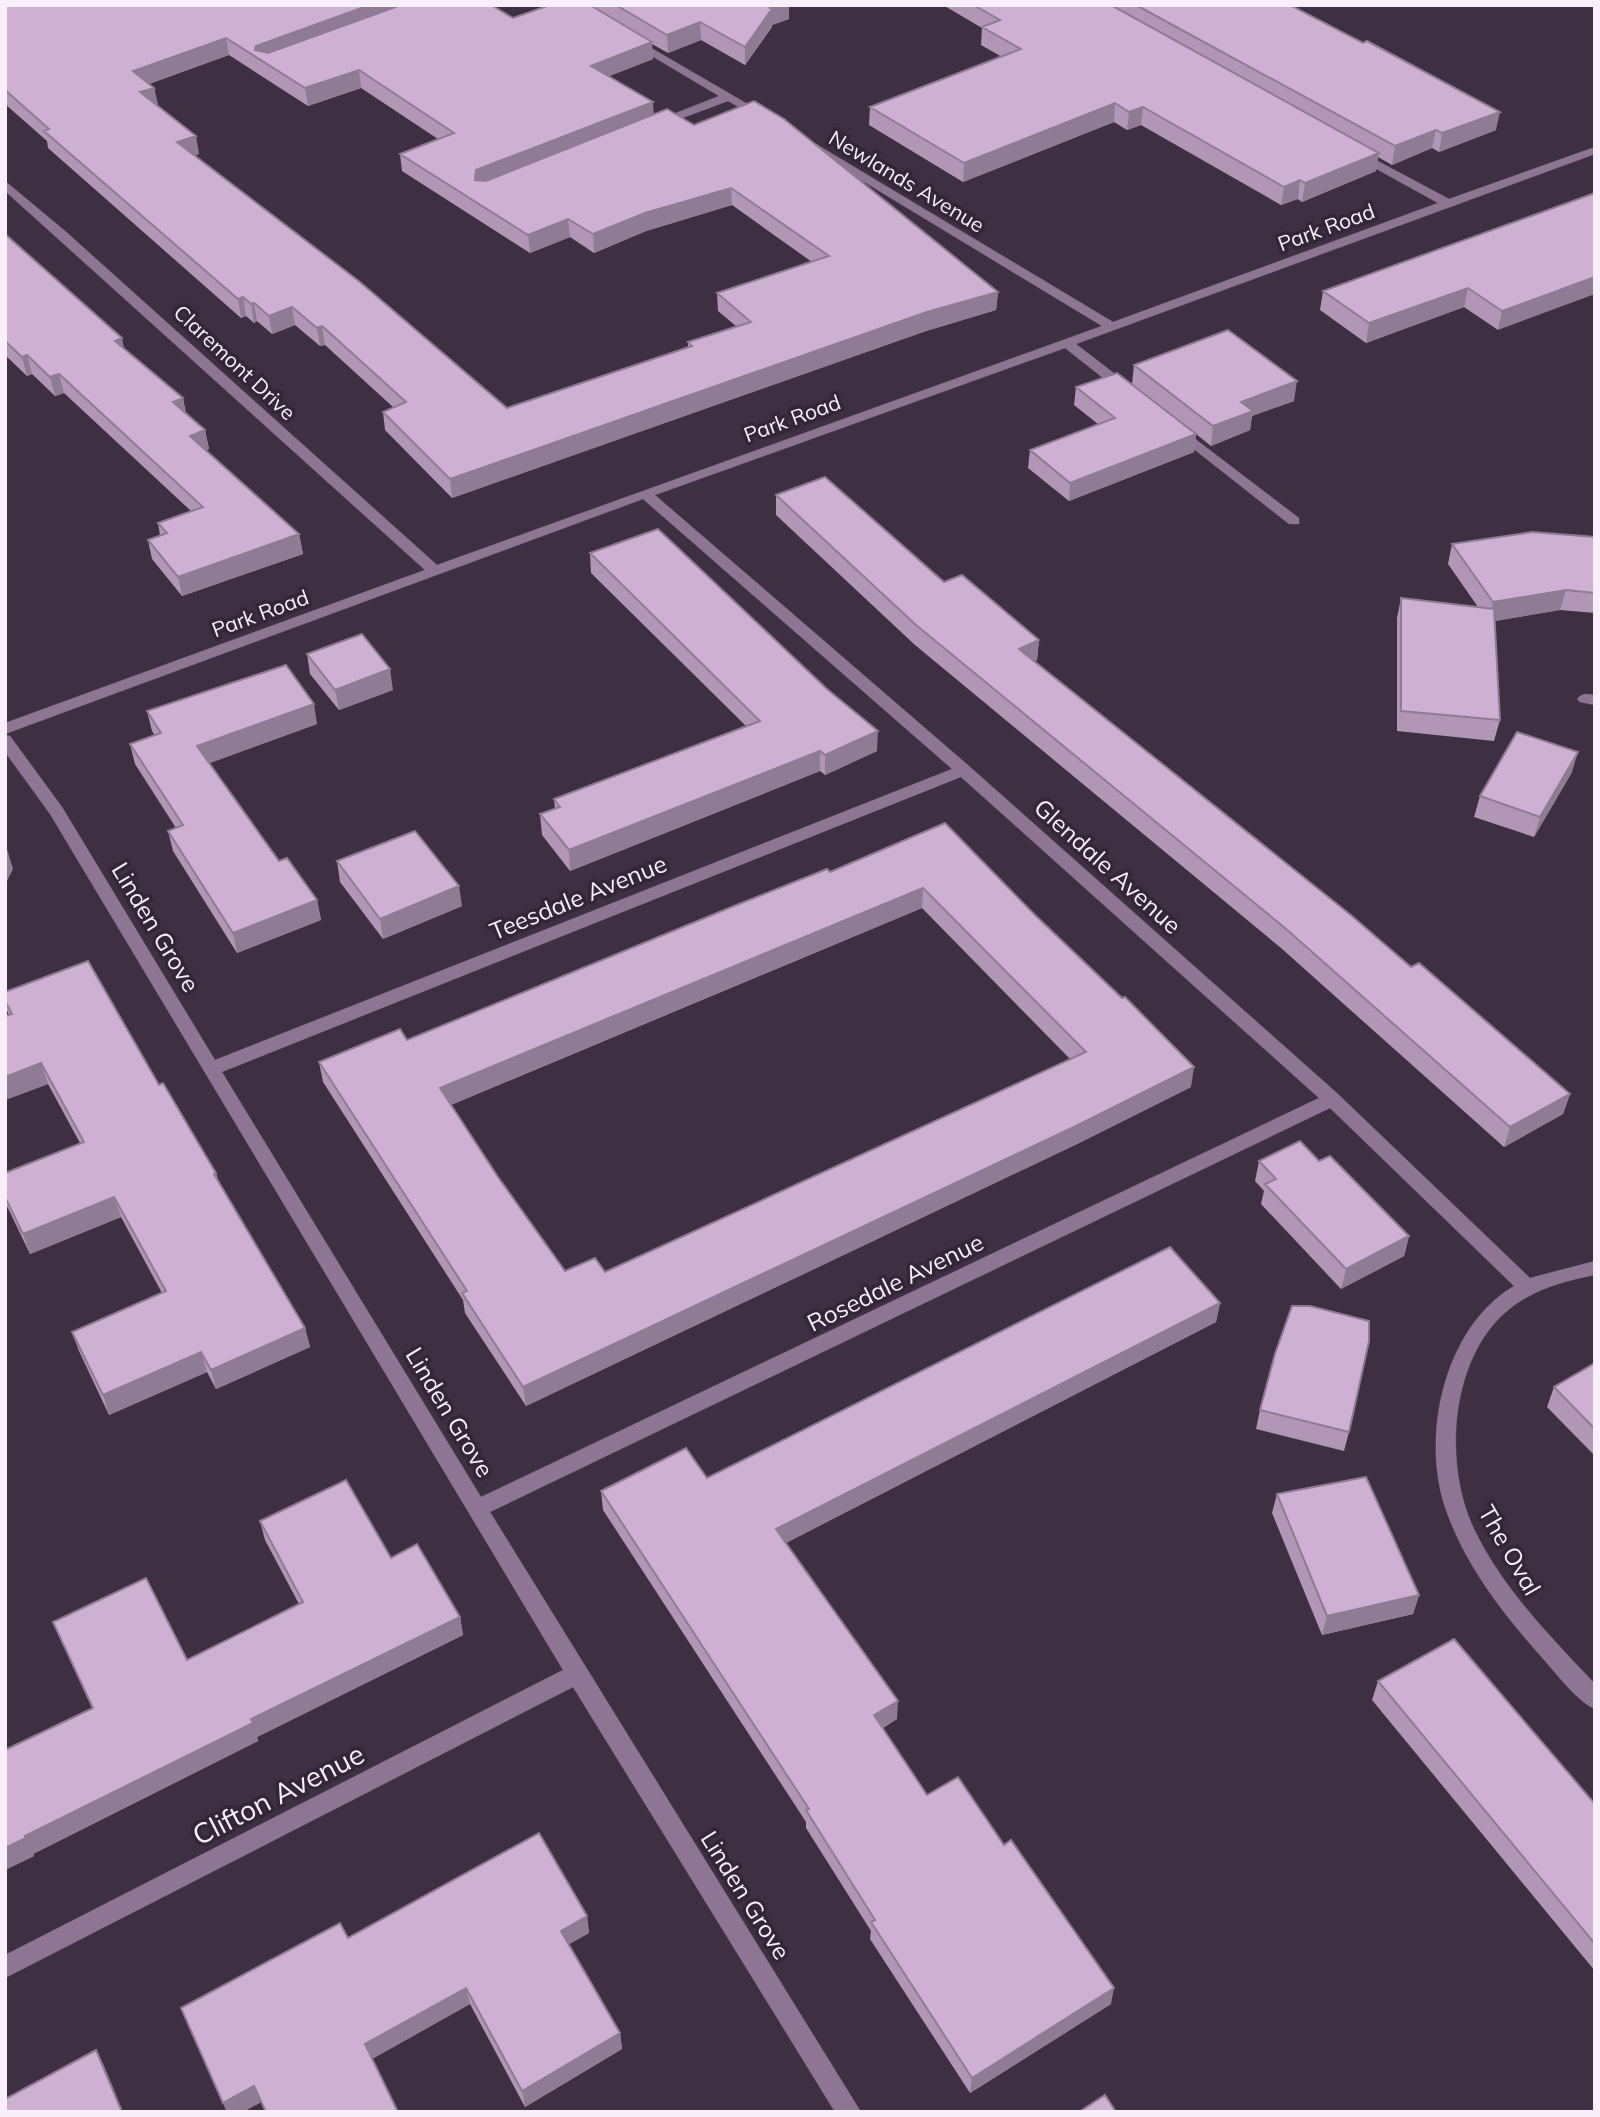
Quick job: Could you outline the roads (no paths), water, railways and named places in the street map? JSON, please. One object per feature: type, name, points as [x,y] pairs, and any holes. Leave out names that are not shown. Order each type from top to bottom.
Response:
[{"type":"street","points":[[620,33],[777,125]]},
{"type":"street","points":[[651,127],[729,96]]},
{"type":"street","name":"Newlands Avenue","points":[[801,139],[1112,327]]},
{"type":"street","points":[[1341,145],[1450,205]]},
{"type":"street","name":"Park Road","points":[[5,729],[1595,150]]},
{"type":"street","name":"Claremont Drive","points":[[5,185],[146,308],[314,464],[435,571]]},
{"type":"street","points":[[1066,343],[1142,402]]},
{"type":"street","points":[[1164,419],[1294,521]]},
{"type":"street","name":"Glendale Avenue","points":[[645,494],[963,770],[1332,1099],[1527,1287]]},
{"type":"street","name":"Linden Grove","points":[[5,740],[56,811],[577,1674],[849,2112]]},
{"type":"street","name":"Teesdale Avenue","points":[[211,1069],[963,770]]},
{"type":"street","name":"Rosedale Avenue","points":[[478,1508],[1332,1099]]},
{"type":"street","name":"The Oval","points":[[1595,1268],[1566,1273],[1527,1287],[1490,1315],[1468,1344],[1452,1391],[1447,1444],[1452,1498],[1477,1555],[1512,1609],[1595,1699]]},
{"type":"street","name":"Clifton Avenue","points":[[5,1967],[577,1674]]}]
